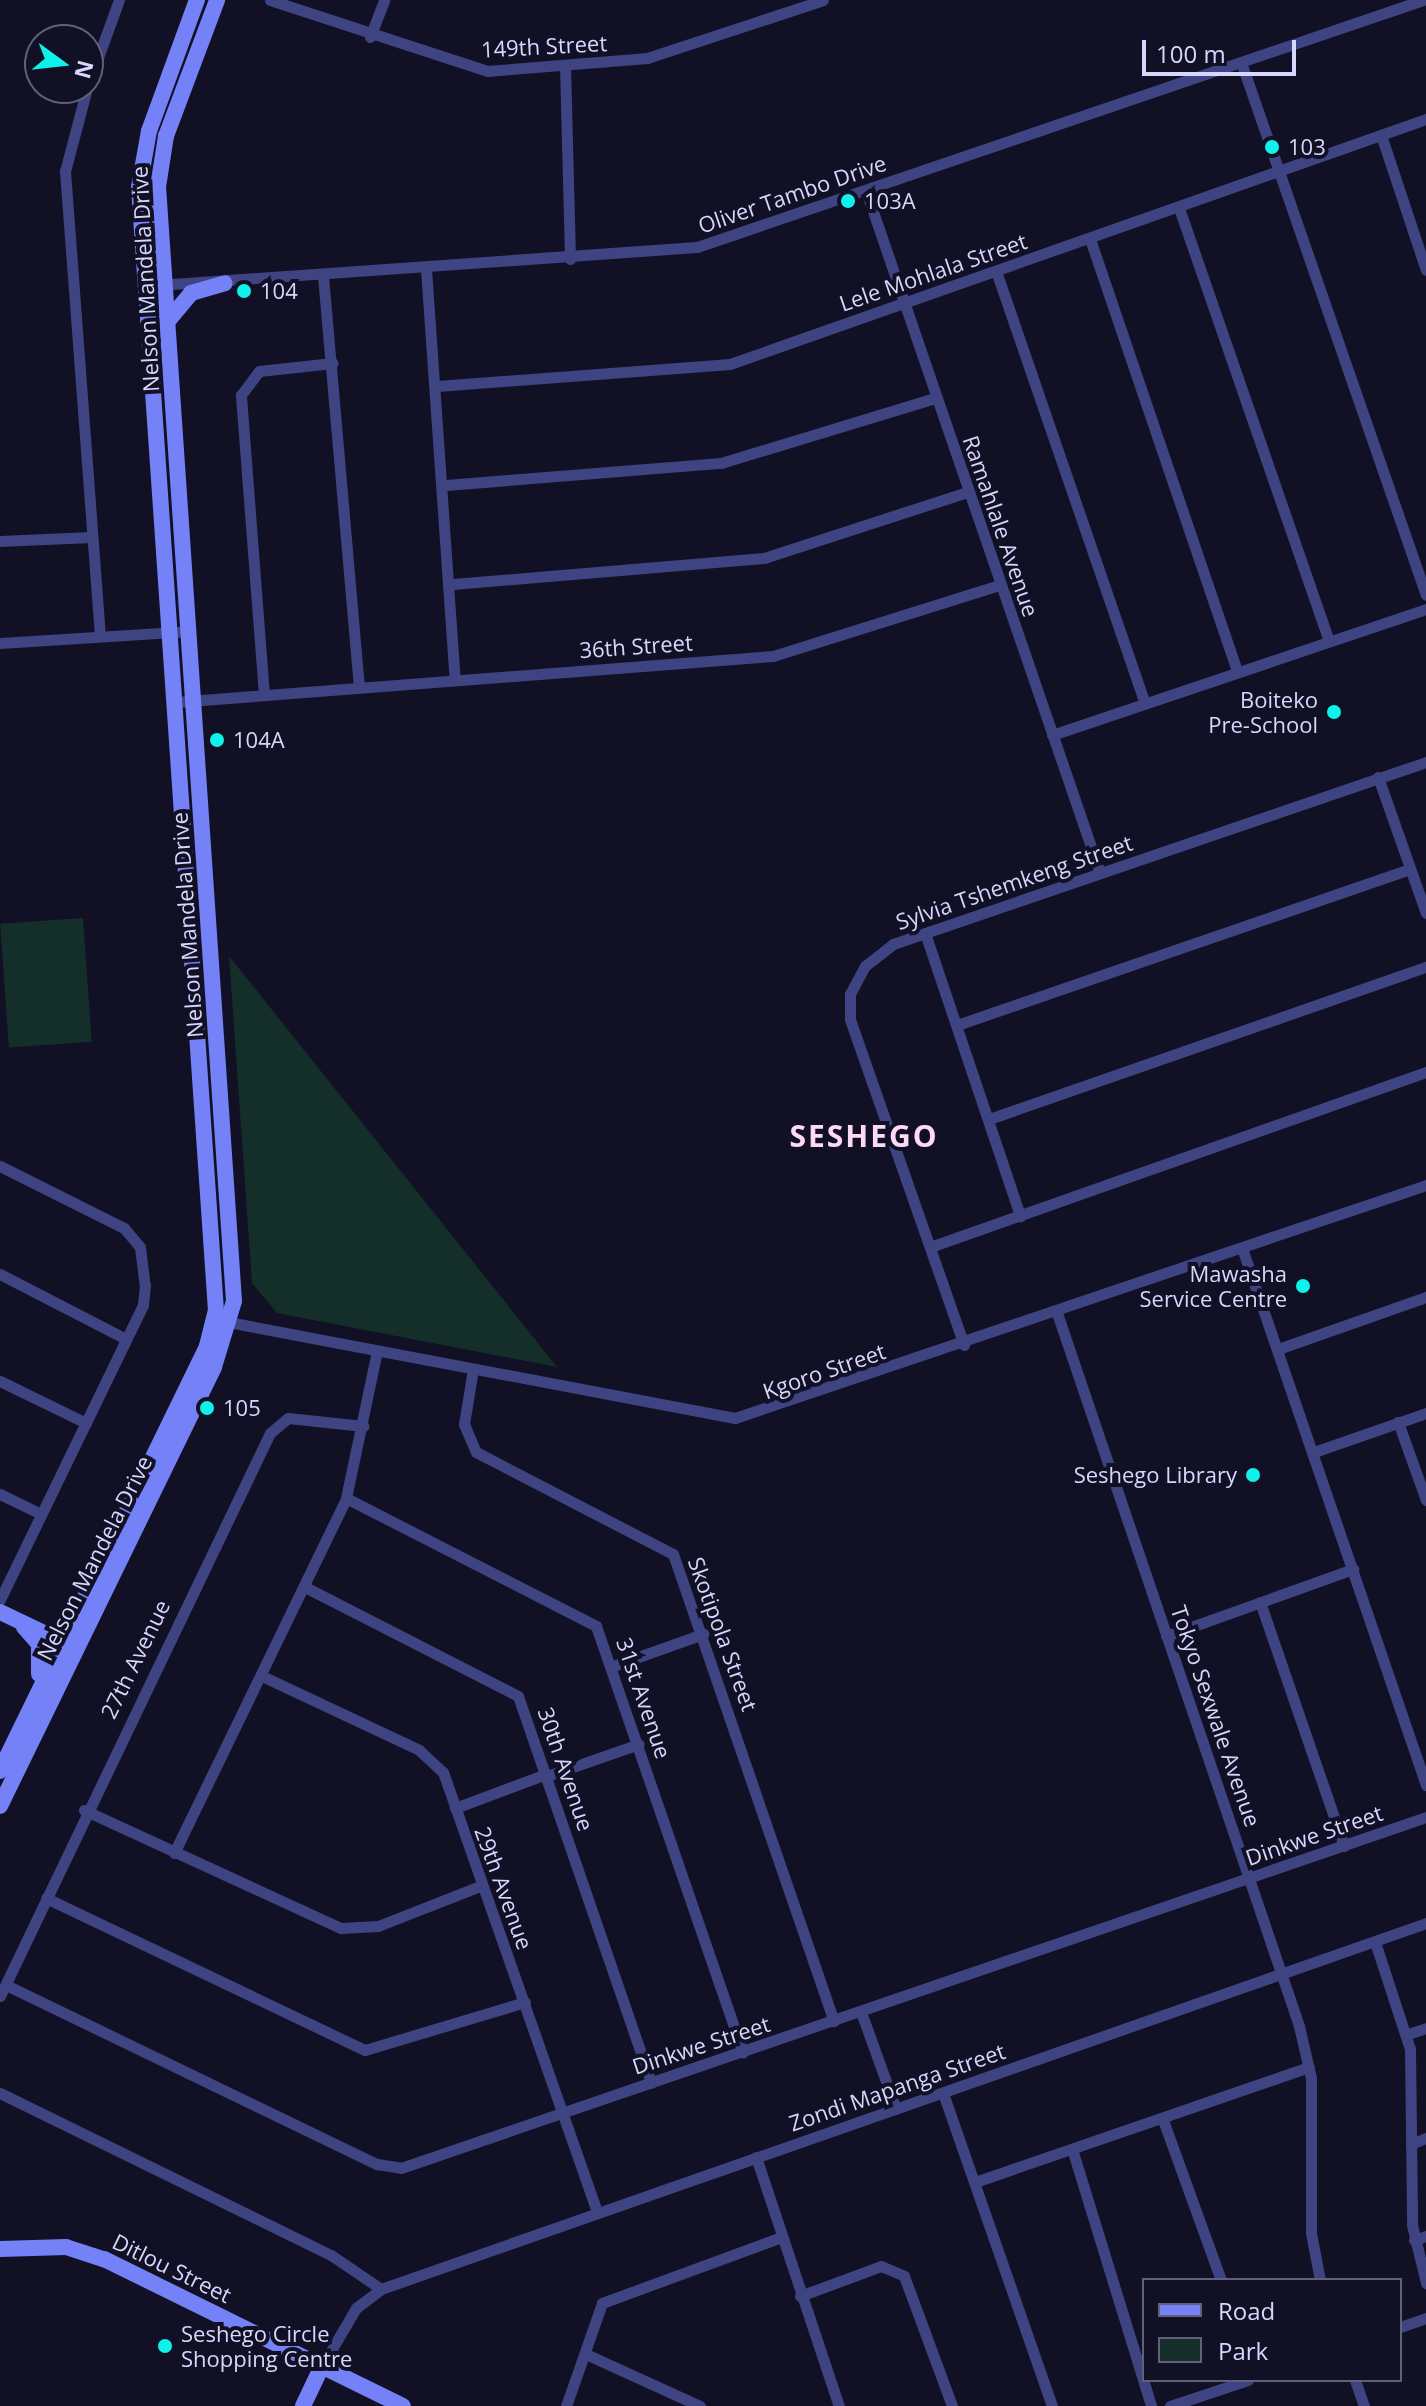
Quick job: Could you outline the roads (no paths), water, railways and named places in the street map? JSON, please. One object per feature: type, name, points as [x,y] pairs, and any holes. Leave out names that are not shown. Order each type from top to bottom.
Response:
[{"type":"main road","name":"Nelson Mandela Drive","points":[[197,0],[141,163],[171,632],[223,1321]]},
{"type":"main road","name":"Nelson Mandela Drive","points":[[0,1806],[66,1643],[223,1321],[234,1278],[167,322],[161,151],[217,0]]},
{"type":"main road","points":[[167,322],[191,293],[225,283]]},
{"type":"main road","points":[[6,1614],[66,1643]]},
{"type":"main road","points":[[6,1614],[39,1644],[39,1684]]},
{"type":"main road","name":"Nelson Mandela Drive","points":[[0,1771],[39,1684],[66,1643]]},
{"type":"main road","name":"Ditlou Street","points":[[0,2249],[17,2244],[89,2253],[403,2406]]},
{"type":"main road","points":[[303,2406],[322,2366]]},
{"type":"street","points":[[104,40],[119,0]]},
{"type":"street","name":"149th Street","points":[[270,0],[472,71],[565,66],[669,53],[823,0]]},
{"type":"street","points":[[370,37],[384,0]]},
{"type":"street","name":"Oliver Tambo Drive","points":[[147,285],[225,283],[697,247],[1423,0]]},
{"type":"street","points":[[1241,62],[1426,595]]},
{"type":"street","points":[[565,66],[570,259]]},
{"type":"street","points":[[82,104],[65,171],[100,636]]},
{"type":"street","name":"Lele Mohlala Street","points":[[437,386],[730,364],[1426,119]]},
{"type":"street","points":[[1381,135],[1426,270]]},
{"type":"street","name":"Ramahlale Avenue","points":[[866,191],[901,303],[1100,873]]},
{"type":"street","points":[[1179,208],[1328,638]]},
{"type":"street","points":[[1413,234],[1426,229]]},
{"type":"street","points":[[1090,239],[1237,670]]},
{"type":"street","points":[[426,269],[446,485],[453,584],[455,679]]},
{"type":"street","points":[[996,271],[1144,701]]},
{"type":"street","points":[[323,276],[359,686]]},
{"type":"street","points":[[264,695],[241,395],[259,371],[333,363]]},
{"type":"street","points":[[446,485],[721,463],[935,398]]},
{"type":"street","points":[[453,584],[764,558],[967,492]]},
{"type":"street","points":[[0,541],[92,537]]},
{"type":"street","name":"36th Street","points":[[176,702],[773,656],[1000,585]]},
{"type":"street","points":[[1052,735],[1328,638],[1426,609]]},
{"type":"street","points":[[0,643],[189,631]]},
{"type":"street","name":"Sylvia Tshemkeng Street","points":[[964,1345],[849,1006],[855,980],[876,954],[925,933],[1426,762]]},
{"type":"street","points":[[1378,777],[1426,913]]},
{"type":"street","points":[[957,1025],[1410,869]]},
{"type":"street","points":[[925,933],[1020,1216]]},
{"type":"street","points":[[989,1119],[1426,967]]},
{"type":"street","points":[[930,1247],[1426,1072]]},
{"type":"street","points":[[0,1166],[135,1239],[144,1296],[0,1600]]},
{"type":"street","name":"Kgoro Street","points":[[223,1321],[735,1418],[964,1345],[1426,1185]]},
{"type":"street","points":[[1242,1248],[1426,1785]]},
{"type":"street","points":[[0,1274],[126,1339]]},
{"type":"street","points":[[1278,1349],[1426,1297]]},
{"type":"street","name":"Tokyo Sexwale Avenue","points":[[1057,1313],[1284,1973],[1309,2067],[1311,2233],[1320,2278]]},
{"type":"street","points":[[174,1853],[346,1498],[364,1426],[377,1351]]},
{"type":"street","name":"Skotipola Street","points":[[473,1369],[464,1424],[470,1446],[667,1547],[703,1634],[834,2021]]},
{"type":"street","points":[[0,1381],[86,1423]]},
{"type":"street","points":[[1314,1452],[1426,1413]]},
{"type":"street","name":"27th Avenue","points":[[3,1991],[84,1810],[270,1433],[288,1418],[364,1426]]},
{"type":"street","points":[[1398,1422],[1426,1500]]},
{"type":"street","points":[[0,1494],[39,1513]]},
{"type":"street","name":"31st Avenue","points":[[346,1498],[579,1611],[596,1626],[613,1666],[743,2052]]},
{"type":"street","points":[[1166,1636],[1353,1569]]},
{"type":"street","name":"30th Avenue","points":[[305,1587],[508,1685],[547,1775],[651,2083]]},
{"type":"street","points":[[1260,1602],[1344,1846]]},
{"type":"street","points":[[613,1666],[703,1634]]},
{"type":"street","name":"29th Avenue","points":[[262,1676],[429,1756],[443,1772],[480,1886],[525,2002],[597,2211]]},
{"type":"street","points":[[455,1808],[639,1744]]},
{"type":"street","points":[[84,1810],[341,1928],[378,1926],[480,1886]]},
{"type":"street","name":"Dinkwe Street","points":[[3,1991],[377,2164],[421,2164],[563,2111],[1426,1817]]},
{"type":"street","points":[[46,1898],[365,2050],[525,2002]]},
{"type":"street","name":"Zondi Mapanga Street","points":[[322,2366],[356,2308],[381,2289],[1426,1923]]},
{"type":"street","points":[[1375,1942],[1408,2034],[1411,2144],[1426,2283]]},
{"type":"street","points":[[861,2012],[896,2109]]},
{"type":"street","points":[[1408,2034],[1426,2028]]},
{"type":"street","points":[[975,2182],[1073,2152],[1309,2067]]},
{"type":"street","points":[[0,2093],[331,2255],[381,2289]]},
{"type":"street","points":[[943,2093],[1052,2406]]},
{"type":"street","points":[[1163,2120],[1220,2278]]},
{"type":"street","points":[[1411,2144],[1426,2138]]},
{"type":"street","points":[[1073,2152],[1142,2377]]},
{"type":"street","points":[[756,2157],[779,2238],[839,2406]]},
{"type":"street","points":[[566,2406],[588,2355],[602,2303],[779,2238]]},
{"type":"street","points":[[800,2296],[881,2266],[904,2276],[952,2406]]},
{"type":"street","points":[[1402,2326],[1426,2318]]},
{"type":"street","points":[[588,2355],[700,2406]]},
{"type":"street","points":[[1144,2382],[1151,2406]]},
{"type":"street","points":[[1170,2406],[1242,2382]]},
{"type":"street","points":[[1356,2382],[1364,2406]]},
{"type":"place","name":"103","points":[[1272,147]]},
{"type":"place","name":"103A","points":[[848,201]]},
{"type":"place","name":"104","points":[[244,291]]},
{"type":"place","name":"Boiteko Pre-School","points":[[1334,712]]},
{"type":"place","name":"104A","points":[[217,740]]},
{"type":"place","name":"Mawasha Service Centre","points":[[1303,1286]]},
{"type":"place","name":"105","points":[[207,1408]]},
{"type":"place","name":"Seshego Library","points":[[1253,1475]]},
{"type":"place","name":"Seshego Circle Shopping Centre","points":[[165,2346]]},
{"type":"district","name":"SESHEGO","points":[[864,1136]]}]
